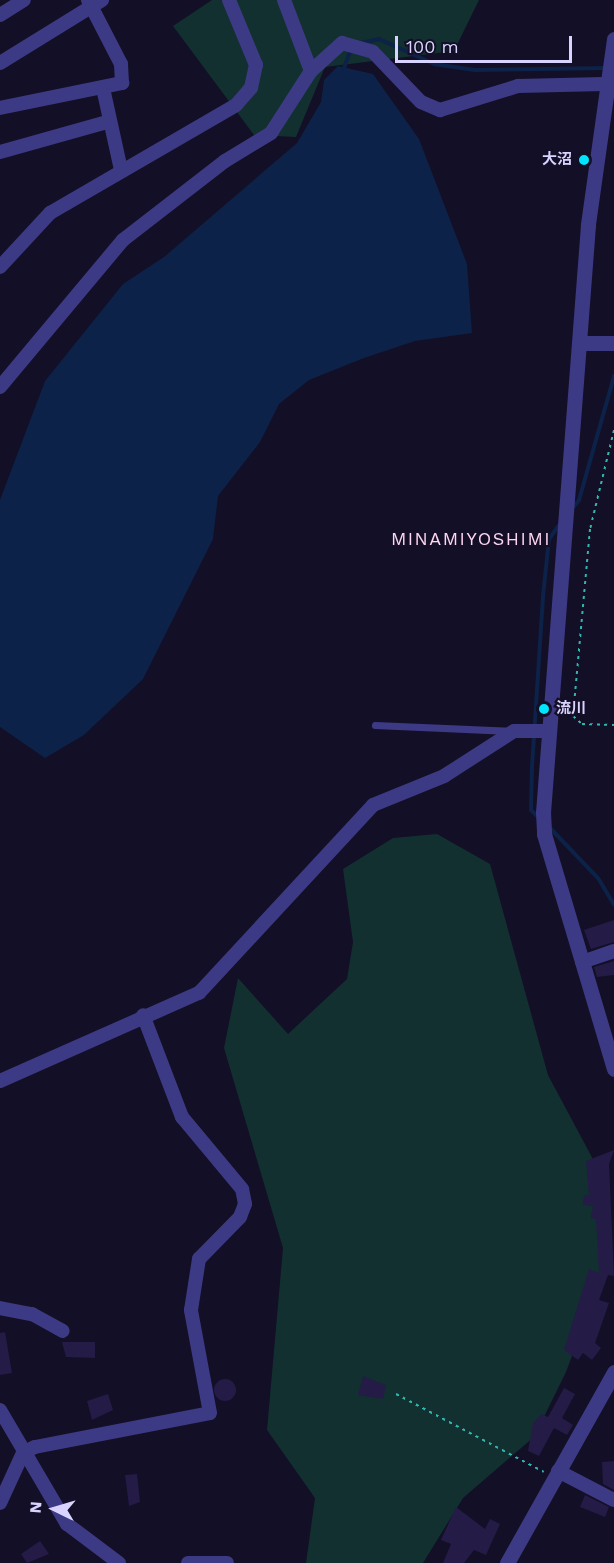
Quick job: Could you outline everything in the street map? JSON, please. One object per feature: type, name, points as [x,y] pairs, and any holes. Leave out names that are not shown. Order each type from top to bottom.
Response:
[{"type":"street","points":[[0,15],[24,0]]},
{"type":"street","points":[[2,257],[50,213],[236,105],[251,88],[256,65],[229,0]]},
{"type":"street","points":[[284,0],[311,71]]},
{"type":"street","points":[[0,63],[94,2],[122,63],[122,83],[0,108]]},
{"type":"street","points":[[613,1062],[544,834],[548,731],[604,84],[614,39]]},
{"type":"street","points":[[0,387],[98,265],[154,214],[272,133],[311,71],[342,43],[362,44],[421,102],[440,110],[518,87],[604,84]]},
{"type":"street","points":[[103,88],[121,170]]},
{"type":"street","points":[[0,152],[110,121]]},
{"type":"street","points":[[582,343],[614,343]]},
{"type":"street","points":[[0,1081],[60,1059],[142,1015],[200,993],[373,805],[444,776],[514,731],[548,731]]},
{"type":"street","points":[[582,962],[614,951]]},
{"type":"street","points":[[23,1453],[210,1413],[191,1310],[199,1258],[240,1217],[245,1204],[242,1189],[182,1117],[142,1015]]},
{"type":"street","points":[[0,1308],[32,1314],[63,1331]]},
{"type":"street","points":[[507,1563],[614,1372]]},
{"type":"street","points":[[0,1410],[23,1453],[67,1524],[119,1563]]},
{"type":"street","points":[[0,1503],[23,1453]]},
{"type":"street","points":[[557,1474],[614,1500]]},
{"type":"street","points":[[188,1563],[227,1563]]},
{"type":"lane","points":[[375,725],[514,731]]},
{"type":"path","points":[[614,430],[590,529],[573,716],[582,724],[614,725]]},
{"type":"path","points":[[396,1394],[557,1474]]},
{"type":"green space","points":[[212,0],[479,0],[454,51],[325,67],[296,137],[254,135],[173,26]]},
{"type":"green space","points":[[437,834],[490,864],[548,1075],[603,1178],[606,1266],[566,1372],[534,1437],[463,1498],[423,1563],[306,1563],[315,1498],[267,1430],[283,1248],[224,1048],[238,978],[288,1034],[347,979],[353,942],[343,869],[393,838]]},
{"type":"water","points":[[338,66],[373,74],[419,139],[467,264],[472,333],[415,341],[364,358],[309,380],[279,404],[260,442],[218,496],[213,539],[143,679],[84,735],[45,758],[0,727],[0,500],[45,381],[123,284],[164,257],[297,143],[321,102],[324,80]]},
{"type":"building","points":[[614,920],[614,942],[591,949],[584,930]]},
{"type":"building","points":[[614,961],[614,975],[597,977],[594,967]]},
{"type":"building","points":[[614,1150],[609,1164],[614,1276],[608,1275],[599,1300],[609,1303],[595,1343],[601,1348],[592,1360],[583,1353],[578,1360],[564,1350],[589,1269],[599,1273],[596,1219],[591,1218],[593,1206],[583,1205],[584,1195],[589,1195],[586,1161]]},
{"type":"building","points":[[5,1332],[12,1373],[0,1375],[0,1333]]},
{"type":"building","points":[[62,1342],[95,1342],[95,1358],[66,1357]]},
{"type":"building","points":[[363,1376],[386,1385],[383,1399],[358,1395]]},
{"type":"building","points":[[225,1379],[235,1386],[236,1390],[229,1400],[225,1401],[215,1394],[214,1390],[221,1380]]},
{"type":"building","points":[[564,1388],[575,1394],[562,1418],[573,1425],[567,1435],[554,1428],[539,1456],[528,1451],[533,1423],[541,1414],[548,1417]]},
{"type":"building","points":[[108,1394],[113,1410],[92,1420],[87,1401]]},
{"type":"building","points":[[614,1461],[614,1490],[603,1484],[602,1462]]},
{"type":"building","points":[[137,1474],[140,1502],[129,1506],[125,1475]]},
{"type":"building","points":[[585,1495],[609,1507],[605,1517],[580,1507]]},
{"type":"building","points":[[456,1507],[485,1529],[490,1519],[500,1524],[486,1555],[474,1550],[464,1563],[443,1563],[451,1544],[441,1540]]},
{"type":"building","points":[[40,1541],[49,1554],[27,1563],[21,1554]]},
{"type":"waterway","points":[[356,44],[379,39],[434,64],[475,70],[607,68]]},
{"type":"waterway","points":[[344,68],[351,49]]},
{"type":"waterway","points":[[571,510],[579,500],[614,376]]},
{"type":"waterway","points":[[538,817],[531,810],[543,596],[549,539],[559,525]]},
{"type":"waterway","points":[[550,828],[598,878],[614,905]]},
{"type":"place","name":"大沼","points":[[584,160]]},
{"type":"place","name":"流川","points":[[544,709]]},
{"type":"district","name":"MINAMIYOSHIMI","points":[[471,539]]}]
